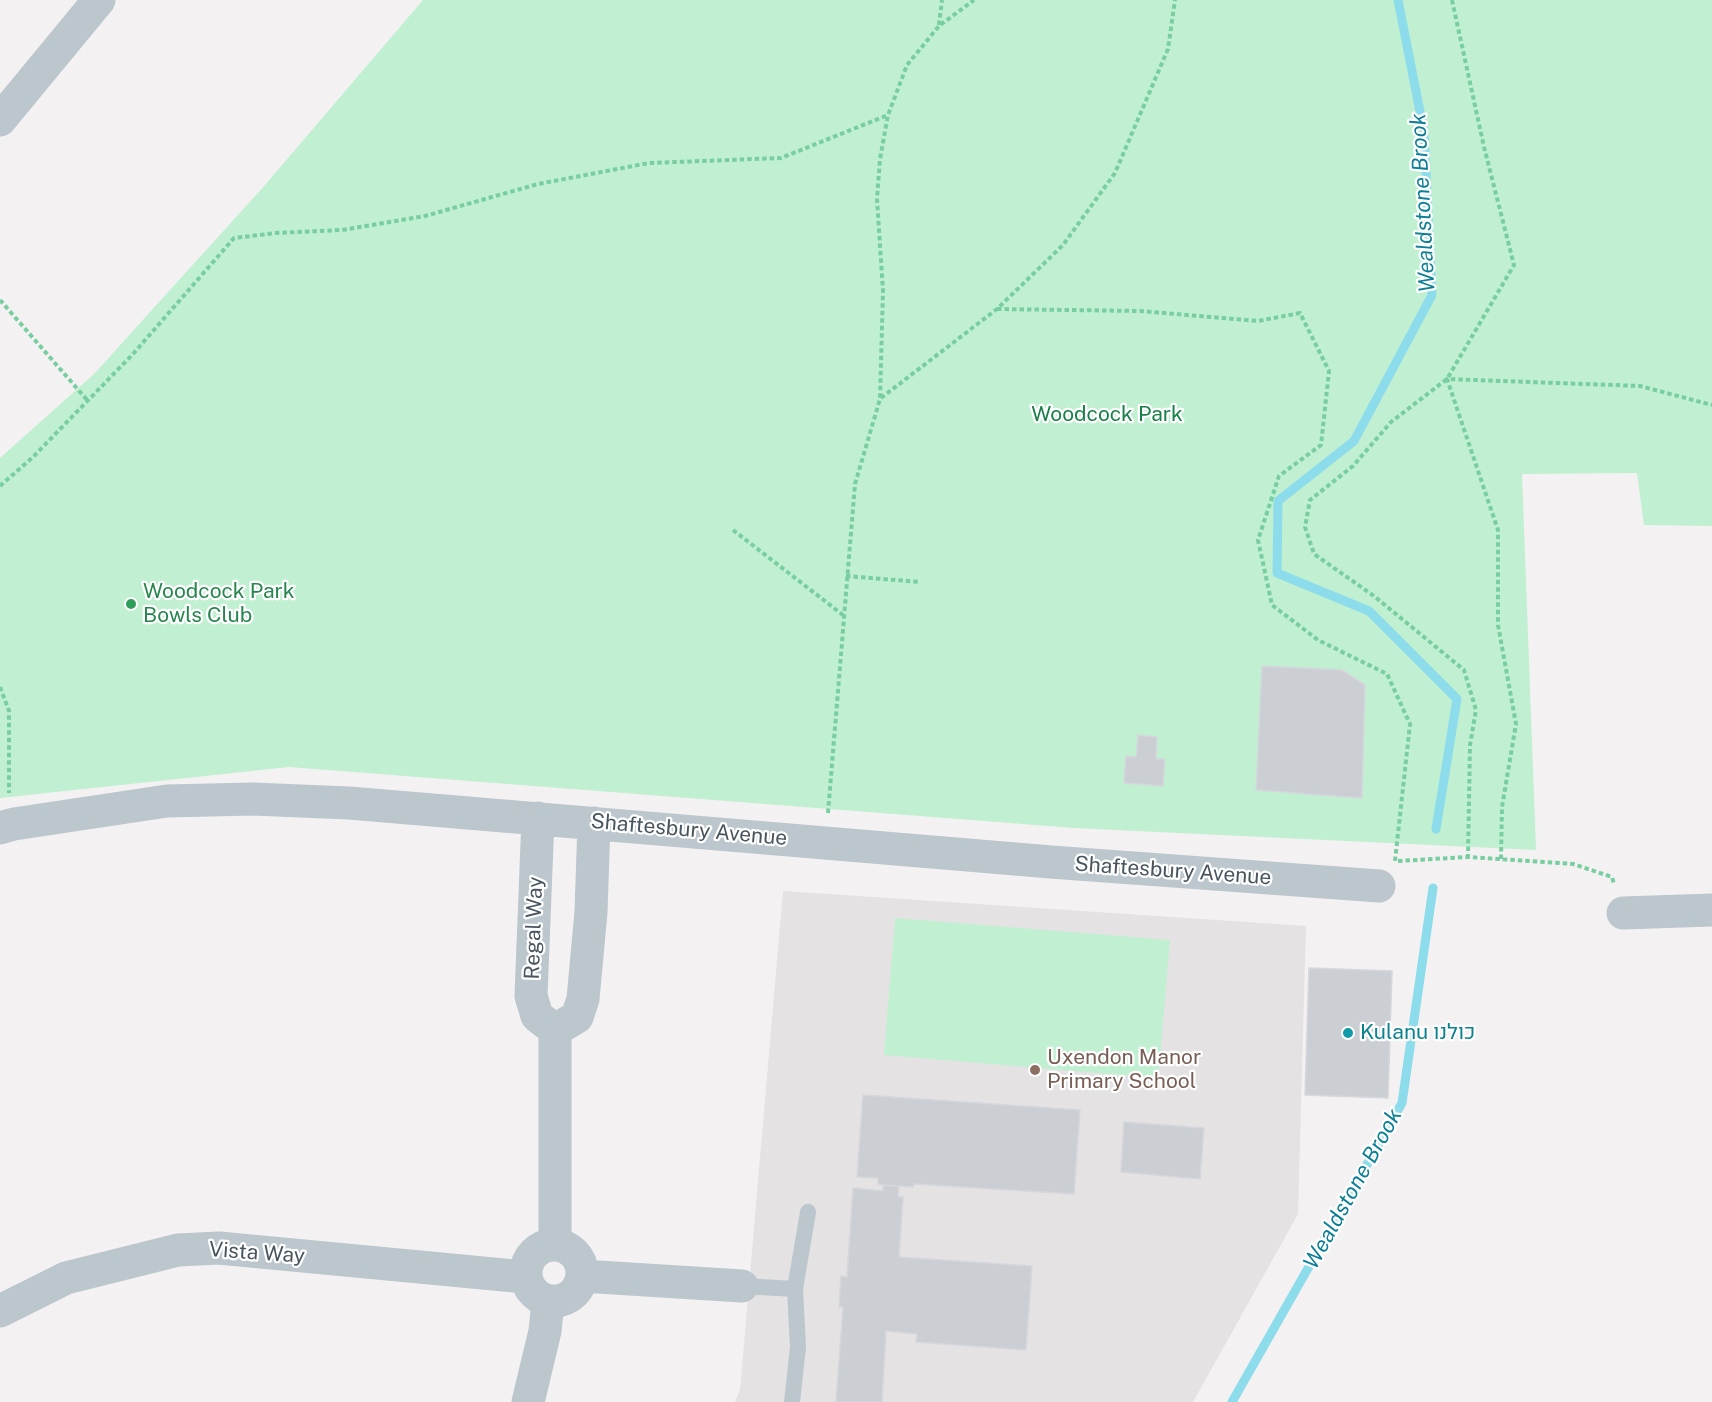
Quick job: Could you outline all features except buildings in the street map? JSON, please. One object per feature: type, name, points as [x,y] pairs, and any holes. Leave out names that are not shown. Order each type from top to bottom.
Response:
[{"type":"street","points":[[0,120],[99,0]]},
{"type":"street","name":"Shaftesbury Avenue","points":[[7,826],[167,801],[253,798],[349,803],[826,841],[1051,862],[1387,874]]},
{"type":"street","name":"Regal Way","points":[[538,818],[531,996],[537,1016],[555,1029]]},
{"type":"street","points":[[555,1245],[555,1029],[577,1017],[583,999],[591,912],[594,823]]},
{"type":"street","points":[[1623,913],[1712,910]]},
{"type":"street","points":[[555,1245],[567,1248],[575,1254],[579,1260],[582,1276],[577,1290],[570,1297],[559,1302],[548,1302],[537,1297],[530,1290],[525,1277],[526,1266],[530,1257],[537,1250],[555,1245]]},
{"type":"street","name":"Vista Way","points":[[0,1311],[66,1278],[178,1250],[219,1248],[525,1277]]},
{"type":"street","points":[[582,1276],[742,1286]]},
{"type":"street","points":[[528,1402],[545,1331],[548,1302]]},
{"type":"lane","points":[[792,1402],[798,1347],[795,1289],[808,1212]]},
{"type":"lane","points":[[742,1286],[795,1289]]},
{"type":"path","points":[[939,26],[942,0]]},
{"type":"path","points":[[826,841],[855,484],[880,399],[883,291],[877,199],[880,159],[888,115],[907,65],[939,26],[974,0]]},
{"type":"path","points":[[880,399],[997,309],[1063,245],[1115,173],[1168,49],[1175,0]]},
{"type":"path","points":[[1452,0],[1484,147],[1514,266],[1447,379],[1391,422],[1353,465],[1310,500],[1305,527],[1314,554],[1374,596],[1464,670],[1476,710],[1470,745],[1468,857]]},
{"type":"path","points":[[0,486],[33,457],[133,354],[234,238],[276,232],[342,230],[424,216],[538,184],[649,163],[781,158],[888,115]]},
{"type":"path","points":[[0,300],[88,401]]},
{"type":"path","points":[[997,309],[1140,311],[1258,321],[1300,313],[1329,371],[1321,445],[1279,476],[1258,540],[1272,605],[1318,640],[1387,674],[1410,724],[1387,874],[1468,857],[1573,864],[1612,877],[1623,913]]},
{"type":"path","points":[[1447,379],[1640,386],[1712,405]]},
{"type":"path","points":[[1447,379],[1498,530],[1498,625],[1516,724],[1502,807],[1501,859]]},
{"type":"path","points":[[733,530],[843,615]]},
{"type":"path","points":[[846,576],[920,582]]},
{"type":"path","points":[[0,687],[9,711],[7,826]]},
{"type":"shaded area","name":"Uxendon Manor Primary School","points":[[783,891],[1306,926],[1298,1214],[1193,1402],[735,1402],[740,1390]]},
{"type":"green space","name":"Woodcock Park","points":[[423,0],[1712,0],[1712,526],[1644,525],[1637,473],[1522,474],[1536,850],[1074,828],[289,767],[0,798],[0,458],[94,374],[265,185]]},
{"type":"green space","points":[[895,918],[1170,940],[1158,1078],[884,1055]]},
{"type":"waterway","name":"Wealdstone Brook","points":[[1398,0],[1424,132],[1432,295],[1354,441],[1278,501],[1277,573],[1369,611],[1457,699],[1436,829]]},
{"type":"waterway","name":"Wealdstone Brook","points":[[1232,1402],[1402,1103],[1433,888]]},
{"type":"place","name":"Woodcock Park Bowls Club","points":[[131,604]]},
{"type":"place","name":"Kulanu כולנו","points":[[1348,1033]]},
{"type":"place","name":"Uxendon Manor Primary School","points":[[1035,1070]]}]
